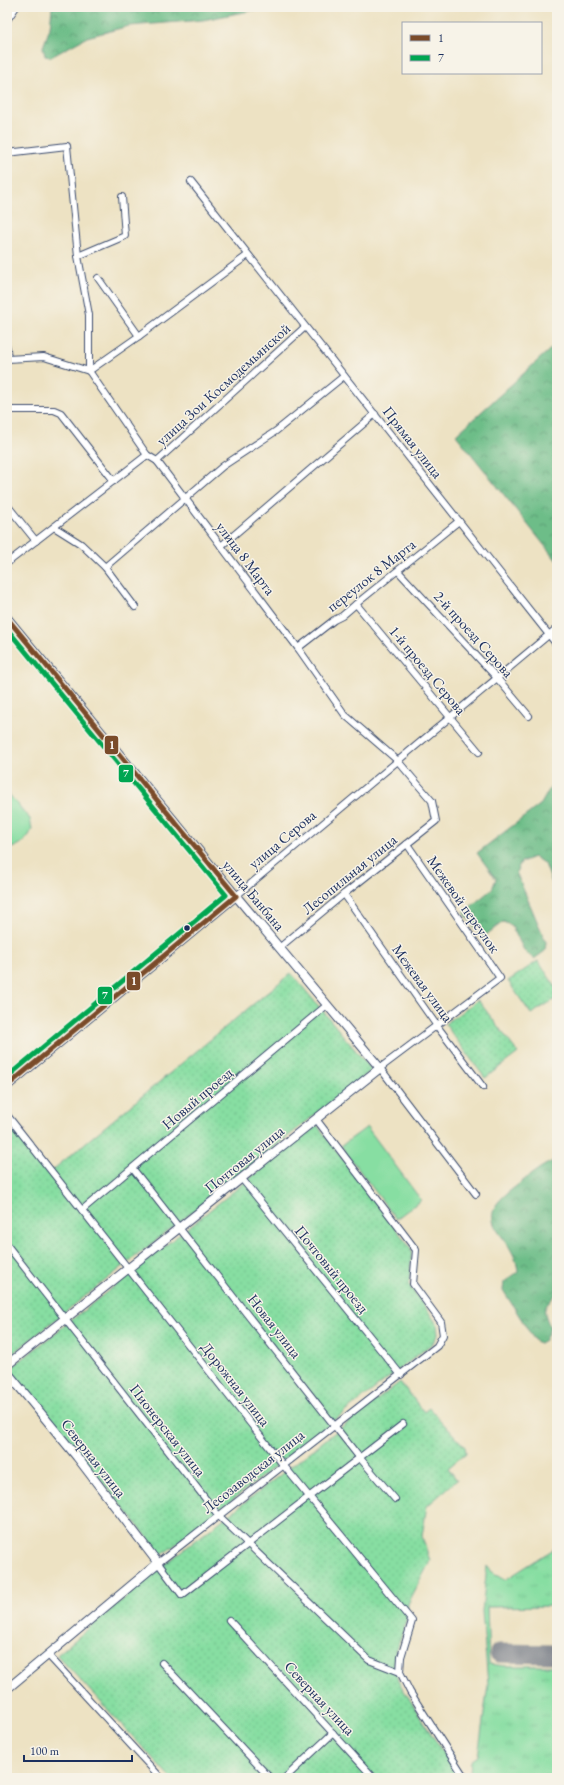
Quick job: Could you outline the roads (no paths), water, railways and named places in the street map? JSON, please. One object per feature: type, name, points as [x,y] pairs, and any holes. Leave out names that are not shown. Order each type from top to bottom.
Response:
[{"type":"street","points":[[7,20],[16,7]]},
{"type":"street","points":[[7,153],[67,146],[78,256],[90,315],[89,371]]},
{"type":"street","name":"Прямая улица","points":[[191,182],[557,645]]},
{"type":"street","points":[[78,256],[125,236],[122,197]]},
{"type":"street","points":[[89,371],[248,255]]},
{"type":"street","points":[[98,278],[139,336]]},
{"type":"street","name":"улица Зои Космодемьянской","points":[[157,461],[306,327]]},
{"type":"street","points":[[7,348],[8,359],[44,357],[89,371]]},
{"type":"street","name":"улица 8 Марта","points":[[89,371],[147,454],[157,461],[298,648],[345,715],[397,760],[432,801],[436,821]]},
{"type":"street","points":[[105,567],[223,466],[276,430],[344,376]]},
{"type":"street","points":[[7,410],[54,410],[61,413],[114,481]]},
{"type":"street","points":[[221,546],[375,414]]},
{"type":"street","name":"улица Зои Космодемьянской","points":[[7,563],[147,454]]},
{"type":"street","points":[[7,505],[36,541]]},
{"type":"street","name":"переулок 8 Марта","points":[[298,648],[334,620],[342,616],[459,521]]},
{"type":"street","points":[[54,527],[81,544],[105,567],[135,606]]},
{"type":"street","name":"2-й проезд Серова","points":[[398,571],[529,716]]},
{"type":"street","name":"1-й проезд Серова","points":[[356,604],[479,752]]},
{"type":"street","name":"улица Банбана","points":[[7,618],[380,1068],[476,1194]]},
{"type":"street","name":"улица Серова","points":[[7,1086],[557,628]]},
{"type":"street","name":"Лесопильная улица","points":[[279,948],[436,821]]},
{"type":"street","name":"Межевой переулок","points":[[407,844],[500,978]]},
{"type":"street","name":"Межевая улица","points":[[344,894],[436,1026],[463,1058],[483,1087]]},
{"type":"street","name":"Почтовая улица","points":[[7,1365],[128,1268],[181,1228],[380,1068],[500,978]]},
{"type":"street","name":"Новый проезд","points":[[82,1210],[134,1169],[328,1005]]},
{"type":"street","name":"Дорожная улица","points":[[7,1115],[284,1466],[311,1496],[412,1621],[401,1657],[400,1672]]},
{"type":"street","name":"Лесозаводская улица","points":[[7,1689],[158,1563],[437,1346],[443,1334],[441,1322],[413,1284],[416,1250],[316,1119]]},
{"type":"street","name":"Новая улица","points":[[134,1169],[335,1424],[359,1457],[395,1499]]},
{"type":"street","name":"Почтовый проезд","points":[[242,1179],[401,1375]]},
{"type":"street","name":"Пионерская улица","points":[[7,1246],[219,1516],[369,1660],[400,1672]]},
{"type":"street","name":"Северная улица","points":[[7,1372],[77,1457],[158,1563]]},
{"type":"street","points":[[158,1563],[182,1595],[249,1545],[359,1457],[403,1424]]},
{"type":"street","name":"Северная улица","points":[[229,1620],[374,1778]]},
{"type":"street","points":[[48,1655],[161,1778]]},
{"type":"street","points":[[162,1663],[270,1778]]},
{"type":"street","points":[[400,1672],[410,1692],[465,1778]]},
{"type":"street","points":[[285,1778],[333,1733]]}]
